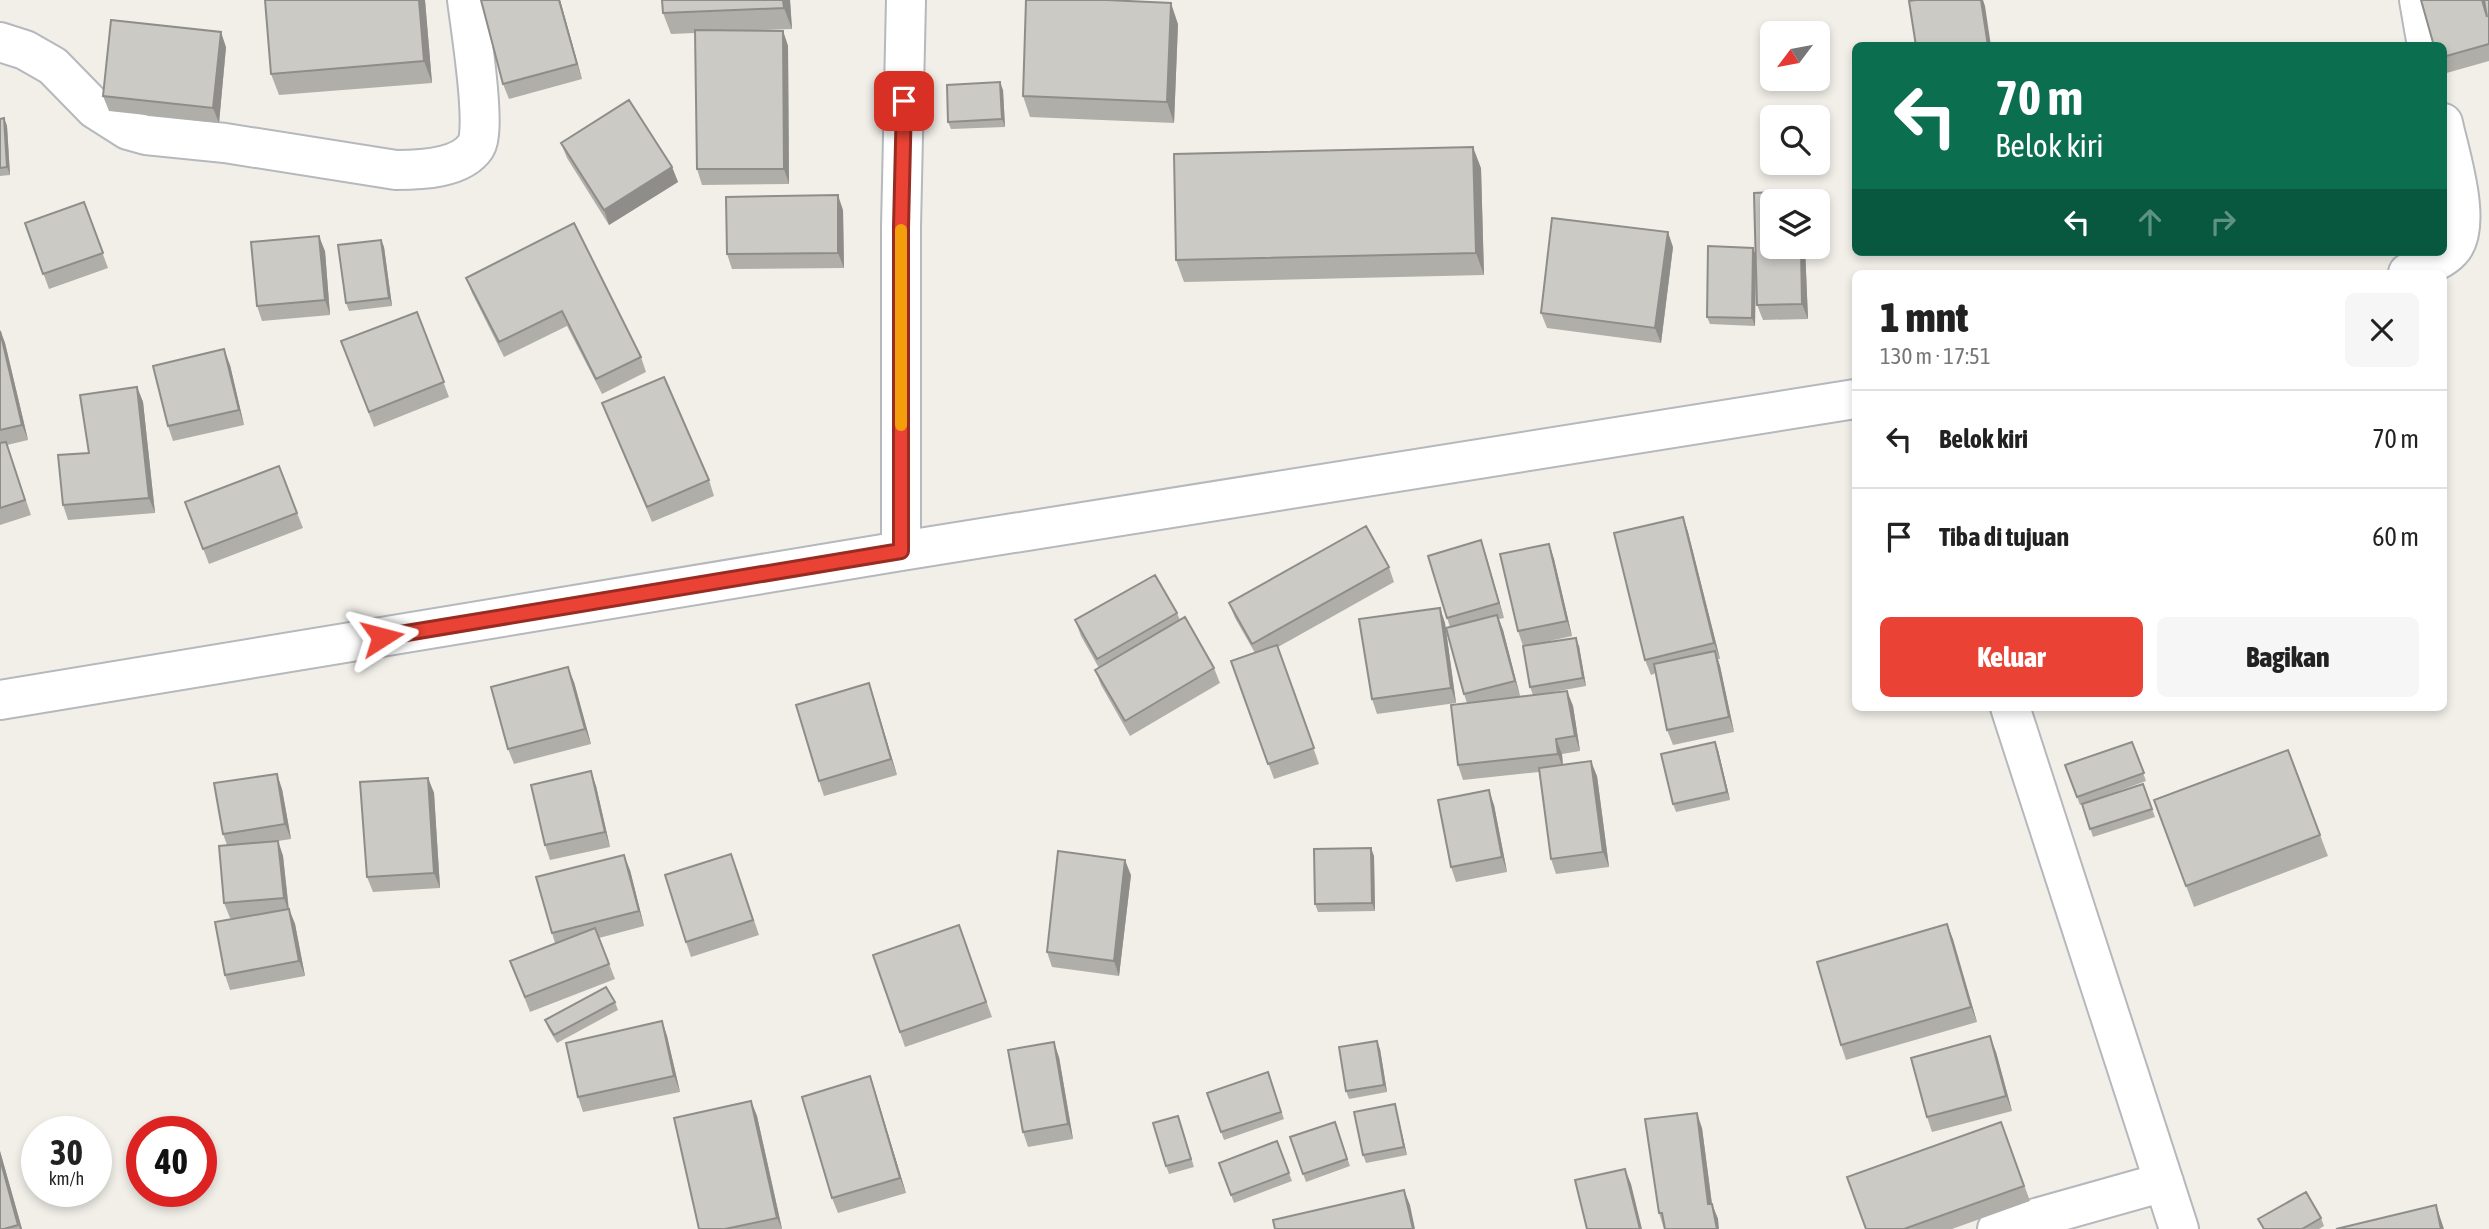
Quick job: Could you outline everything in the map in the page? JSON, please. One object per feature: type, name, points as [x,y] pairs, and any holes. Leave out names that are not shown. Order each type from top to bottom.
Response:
[{"type":"street","points":[[0,42],[25,50],[53,66],[83,98],[106,117],[137,132],[396,170],[414,170],[461,160],[479,141],[478,103],[467,0]]},
{"type":"street","points":[[901,551],[901,227],[906,0]]},
{"type":"street","points":[[2419,0],[2426,42]]},
{"type":"street","points":[[2447,142],[2461,210],[2460,232],[2452,249],[2447,252]]},
{"type":"street","points":[[2414,270],[2439,256]]},
{"type":"street","points":[[0,700],[901,551],[1852,399]]},
{"type":"street","points":[[2011,711],[2179,1229]]},
{"type":"street","points":[[1997,1229],[2164,1182]]},
{"type":"building","points":[[265,0],[419,0],[424,61],[271,74]]},
{"type":"building","points":[[481,0],[559,0],[577,64],[503,84]]},
{"type":"building","points":[[662,0],[783,0],[784,8],[663,13]]},
{"type":"building","points":[[1026,0],[1171,3],[1167,102],[1023,96]]},
{"type":"building","points":[[1981,0],[1987,42],[1915,42],[1909,1]]},
{"type":"building","points":[[2421,0],[2482,0],[2487,17],[2484,0],[2489,0],[2489,44],[2447,56],[2447,42],[2433,42]]},
{"type":"building","points":[[111,20],[221,32],[213,108],[103,96]]},
{"type":"building","points":[[695,30],[783,31],[784,169],[697,169]]},
{"type":"building","points":[[1000,82],[1002,119],[948,122],[947,85]]},
{"type":"building","points":[[629,100],[672,167],[604,210],[561,143]]},
{"type":"building","points":[[4,118],[7,167],[0,168],[0,119]]},
{"type":"building","points":[[1473,147],[1476,253],[1176,260],[1174,154]]},
{"type":"building","points":[[1754,193],[1760,193],[1760,259],[1801,259],[1802,304],[1757,305]]},
{"type":"building","points":[[838,195],[838,253],[727,254],[726,197]]},
{"type":"building","points":[[84,202],[103,253],[43,274],[25,223]]},
{"type":"building","points":[[1552,218],[1668,232],[1655,328],[1541,313]]},
{"type":"building","points":[[574,223],[641,357],[596,379],[562,311],[499,342],[466,278]]},
{"type":"building","points":[[319,236],[325,300],[257,306],[251,242]]},
{"type":"building","points":[[381,240],[389,298],[346,303],[338,245]]},
{"type":"building","points":[[1708,246],[1753,248],[1752,318],[1707,317]]},
{"type":"building","points":[[417,312],[444,382],[369,412],[341,341]]},
{"type":"building","points":[[0,331],[22,425],[0,430]]},
{"type":"building","points":[[224,349],[239,410],[168,426],[153,366]]},
{"type":"building","points":[[664,377],[709,480],[647,507],[602,403]]},
{"type":"building","points":[[137,387],[149,498],[63,505],[58,455],[89,453],[80,395]]},
{"type":"building","points":[[6,442],[25,500],[0,508],[0,443]]},
{"type":"building","points":[[279,466],[297,513],[203,549],[185,502]]},
{"type":"building","points":[[1683,517],[1714,643],[1645,660],[1614,533]]},
{"type":"building","points":[[1366,526],[1389,567],[1252,644],[1229,603]]},
{"type":"building","points":[[1481,540],[1499,603],[1447,618],[1428,556]]},
{"type":"building","points":[[1549,544],[1567,621],[1518,631],[1500,554]]},
{"type":"building","points":[[1155,575],[1177,613],[1097,659],[1075,620]]},
{"type":"building","points":[[1440,608],[1451,688],[1372,699],[1359,619]]},
{"type":"building","points":[[1497,615],[1515,681],[1464,694],[1446,628]]},
{"type":"building","points":[[1185,617],[1214,668],[1125,721],[1095,670]]},
{"type":"building","points":[[1576,638],[1583,678],[1530,687],[1523,646]]},
{"type":"building","points":[[1277,645],[1314,748],[1268,764],[1231,661]]},
{"type":"building","points":[[1715,651],[1729,717],[1667,730],[1654,664]]},
{"type":"building","points":[[568,667],[585,729],[508,749],[491,687]]},
{"type":"building","points":[[869,683],[891,759],[819,781],[796,705]]},
{"type":"building","points":[[1567,691],[1575,736],[1556,739],[1558,754],[1458,765],[1451,705]]},
{"type":"building","points":[[1715,742],[1727,792],[1673,804],[1661,754]]},
{"type":"building","points":[[2132,742],[2144,773],[2077,797],[2065,765]]},
{"type":"building","points":[[2288,750],[2320,835],[2186,886],[2154,800]]},
{"type":"building","points":[[1591,761],[1603,852],[1551,859],[1539,768]]},
{"type":"building","points":[[591,771],[605,832],[545,845],[531,785]]},
{"type":"building","points":[[277,774],[285,824],[223,834],[214,783]]},
{"type":"building","points":[[428,778],[434,873],[367,877],[360,782]]},
{"type":"building","points":[[2143,784],[2152,809],[2090,829],[2082,804]]},
{"type":"building","points":[[1489,790],[1502,857],[1451,867],[1438,800]]},
{"type":"building","points":[[278,841],[284,898],[224,903],[219,846]]},
{"type":"building","points":[[1371,848],[1372,903],[1315,904],[1314,849]]},
{"type":"building","points":[[1058,851],[1125,860],[1114,961],[1047,952]]},
{"type":"building","points":[[731,854],[753,920],[686,942],[665,875]]},
{"type":"building","points":[[624,855],[639,911],[552,933],[536,877]]},
{"type":"building","points":[[289,909],[299,961],[225,975],[215,922]]},
{"type":"building","points":[[1947,924],[1971,1007],[1841,1045],[1817,962]]},
{"type":"building","points":[[959,925],[986,1002],[900,1032],[873,955]]},
{"type":"building","points":[[595,928],[609,964],[525,997],[510,961]]},
{"type":"building","points":[[606,987],[615,1002],[554,1035],[545,1020]]},
{"type":"building","points":[[662,1021],[674,1076],[578,1097],[566,1043]]},
{"type":"building","points":[[1990,1036],[2006,1096],[1927,1117],[1911,1058]]},
{"type":"building","points":[[1377,1041],[1384,1085],[1346,1091],[1339,1047]]},
{"type":"building","points":[[1054,1042],[1068,1124],[1023,1132],[1008,1050]]},
{"type":"building","points":[[1268,1072],[1281,1112],[1221,1132],[1207,1093]]},
{"type":"building","points":[[870,1076],[900,1178],[832,1198],[802,1097]]},
{"type":"building","points":[[751,1101],[777,1218],[725,1229],[699,1229],[674,1118]]},
{"type":"building","points":[[1395,1104],[1404,1147],[1363,1155],[1354,1112]]},
{"type":"building","points":[[1697,1113],[1708,1204],[1712,1204],[1717,1229],[1665,1229],[1662,1213],[1659,1213],[1645,1119]]},
{"type":"building","points":[[1178,1116],[1191,1159],[1166,1166],[1153,1123]]},
{"type":"building","points":[[1335,1122],[1347,1159],[1303,1174],[1290,1137]]},
{"type":"building","points":[[2001,1122],[2024,1186],[1904,1229],[1866,1229],[1847,1177]]},
{"type":"building","points":[[1277,1141],[1289,1173],[1231,1195],[1219,1163]]},
{"type":"building","points":[[0,1159],[18,1225],[4,1229],[0,1229]]},
{"type":"building","points":[[1625,1169],[1640,1229],[1587,1229],[1575,1180]]},
{"type":"building","points":[[1404,1190],[1413,1229],[1275,1229],[1273,1220]]},
{"type":"building","points":[[2306,1192],[2321,1218],[2302,1229],[2264,1229],[2258,1219]]},
{"type":"building","points":[[2436,1205],[2441,1229],[2336,1229]]},
{"type":"slow traffic","points":[[901,230],[901,425]]},
{"type":"route","points":[[382,637],[901,551],[901,227],[904,101]]}]
